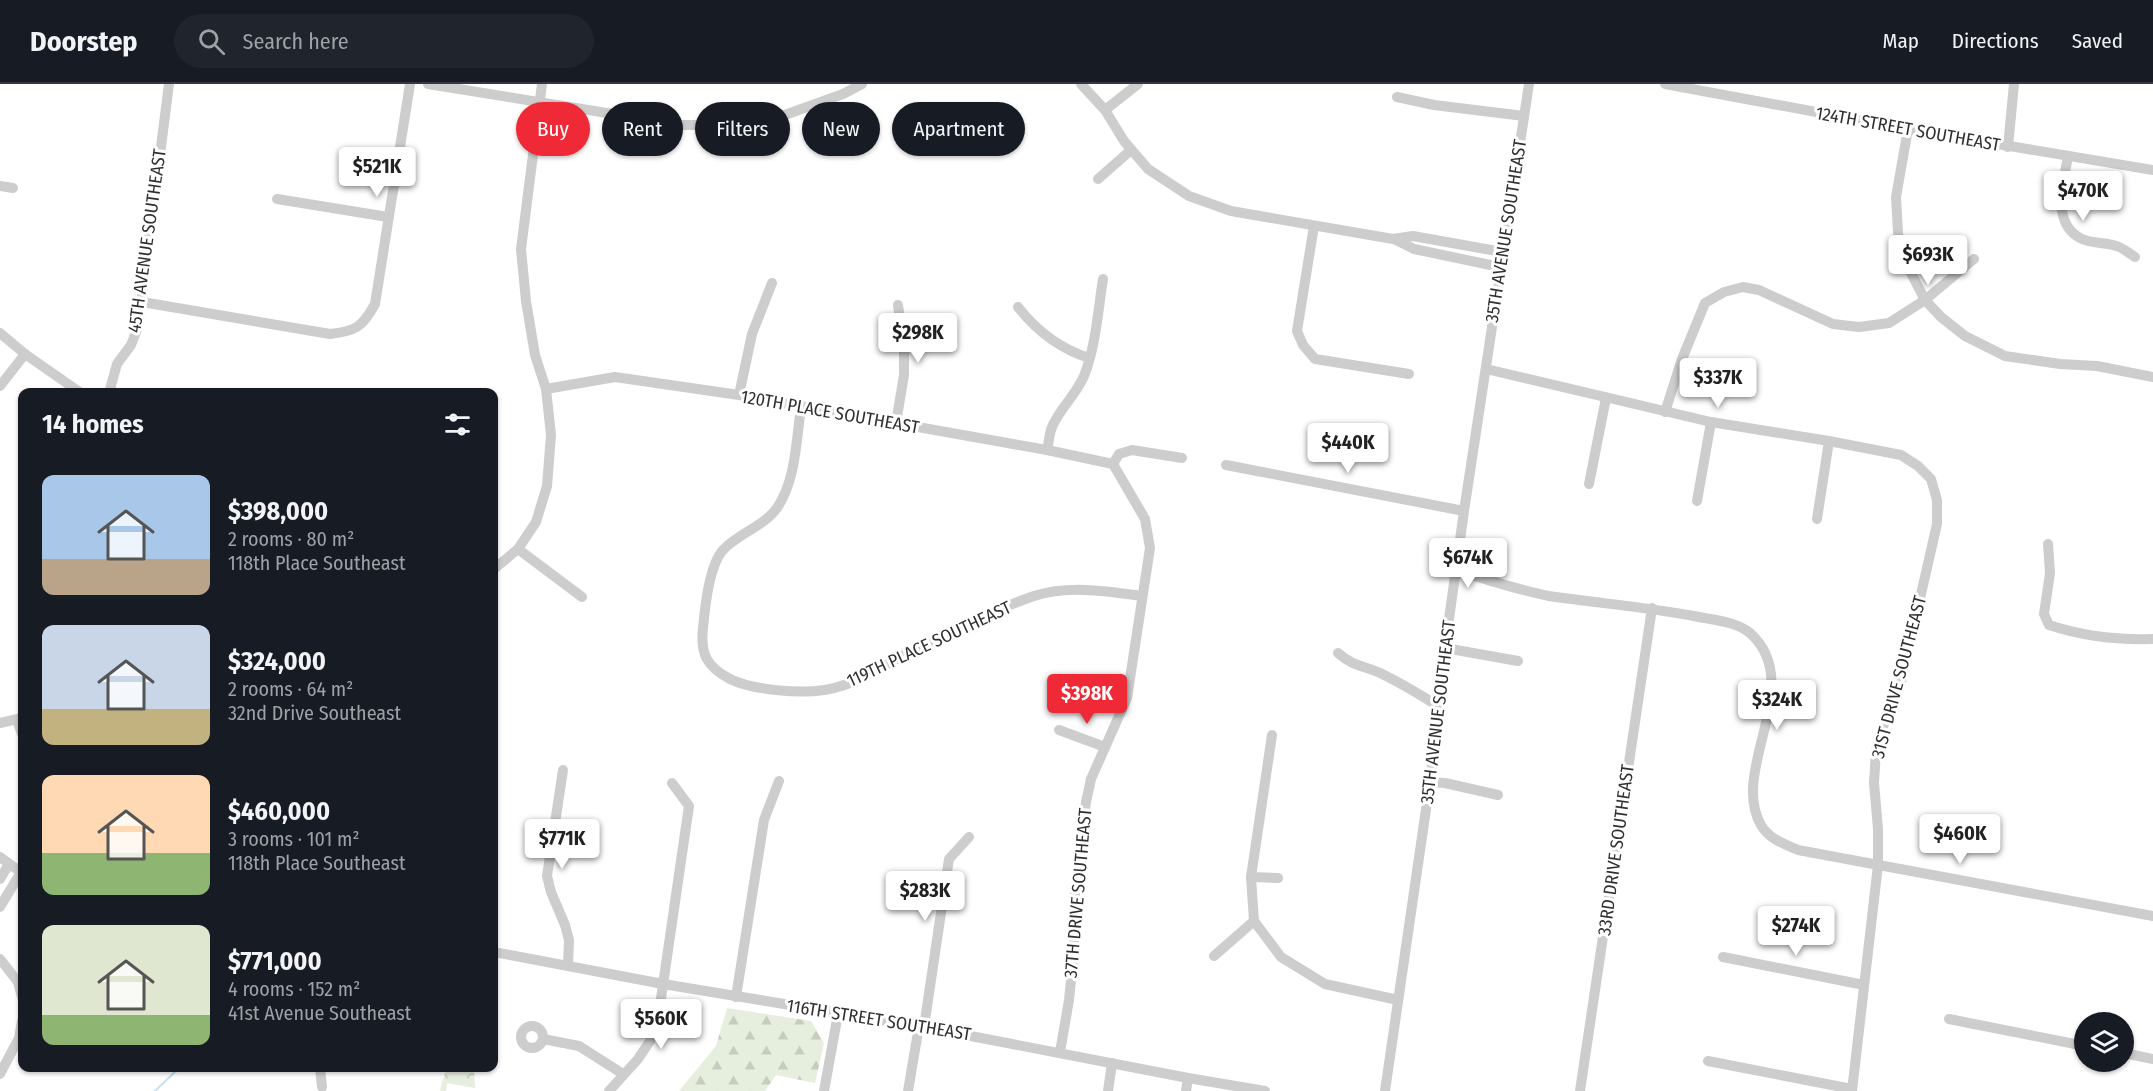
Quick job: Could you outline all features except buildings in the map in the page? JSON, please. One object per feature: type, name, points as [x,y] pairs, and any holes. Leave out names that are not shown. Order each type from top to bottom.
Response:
[{"type":"street","name":"45TH AVENUE SOUTHEAST","points":[[110,388],[117,364],[131,345],[138,327],[169,84]]},
{"type":"street","points":[[142,302],[330,334],[352,331],[367,320],[375,304],[410,84]]},
{"type":"street","points":[[428,84],[533,102]]},
{"type":"street","points":[[539,102],[542,84]]},
{"type":"street","points":[[590,111],[681,125],[726,125],[768,121],[843,94],[862,84]]},
{"type":"street","points":[[1081,84],[1105,110],[1131,150],[1148,169],[1189,196],[1231,211],[1393,239],[1414,249],[1500,267]]},
{"type":"street","points":[[1105,110],[1138,84]]},
{"type":"street","name":"35TH AVENUE SOUTHEAST","points":[[1385,1091],[1430,782],[1464,511],[1529,84]]},
{"type":"street","name":"124TH STREET SOUTHEAST","points":[[1665,84],[1696,86],[1908,129],[2153,170]]},
{"type":"street","points":[[2008,147],[2013,84]]},
{"type":"street","points":[[1397,97],[1434,105],[1524,116]]},
{"type":"street","points":[[1908,129],[1896,197],[1899,250],[1924,300],[1965,336],[2005,356],[2060,364],[2097,366],[2153,377]]},
{"type":"street","points":[[1098,179],[1131,150]]},
{"type":"street","points":[[498,566],[518,549],[536,522],[548,486],[551,435],[546,389],[535,355],[521,249],[532,156]]},
{"type":"street","points":[[2068,156],[2061,205],[2062,216],[2068,226],[2082,239],[2119,247],[2135,257]]},
{"type":"street","points":[[0,186],[13,188]]},
{"type":"street","points":[[277,198],[388,217]]},
{"type":"street","points":[[1314,226],[1297,331],[1303,345],[1315,359],[1409,374]]},
{"type":"street","points":[[1393,239],[1413,236],[1503,252]]},
{"type":"street","points":[[1665,412],[1682,360],[1706,303],[1724,291],[1743,287],[1759,290],[1833,324],[1859,327],[1889,323],[1924,300],[1974,259]]},
{"type":"street","points":[[1047,450],[1051,430],[1058,415],[1077,390],[1089,358],[1103,279]]},
{"type":"street","points":[[739,395],[752,334],[772,283]]},
{"type":"street","points":[[896,423],[904,375],[904,349],[898,305]]},
{"type":"street","points":[[1018,307],[1045,334],[1075,353],[1089,358]]},
{"type":"street","points":[[0,333],[25,354],[74,388]]},
{"type":"street","points":[[0,386],[25,354]]},
{"type":"street","points":[[1486,369],[1711,422],[1829,441],[1817,519]]},
{"type":"street","name":"120TH PLACE SOUTHEAST","points":[[546,389],[615,377],[739,395],[1113,464]]},
{"type":"street","points":[[1589,484],[1606,398]]},
{"type":"street","name":"119TH PLACE SOUTHEAST","points":[[801,408],[787,489],[775,510],[723,550],[713,569],[702,630],[704,655],[718,672],[738,682],[789,692],[825,690],[863,678],[957,628],[1034,596],[1060,590],[1101,591],[1142,597]]},
{"type":"street","points":[[1697,501],[1711,422]]},
{"type":"street","name":"31ST DRIVE SOUTHEAST","points":[[1829,441],[1901,455],[1918,466],[1931,479],[1936,500],[1936,524],[1901,682],[1886,717],[1876,751],[1874,783],[1878,865],[1852,1090]]},
{"type":"street","points":[[1113,464],[1119,454],[1132,450],[1182,458]]},
{"type":"street","name":"37TH DRIVE SOUTHEAST","points":[[1060,1052],[1074,951],[1075,891],[1079,847],[1090,779],[1127,698],[1149,548],[1145,519],[1113,464]]},
{"type":"street","points":[[1226,465],[1464,511]]},
{"type":"street","points":[[2048,544],[2050,573],[2044,614],[2049,625],[2064,630],[2117,638],[2153,639]]},
{"type":"street","points":[[518,549],[582,597]]},
{"type":"street","points":[[1456,571],[1547,595],[1652,608],[1730,623],[1749,632],[1761,647],[1772,673],[1772,698],[1763,730],[1754,784],[1754,806],[1761,826],[1776,841],[1798,850],[2153,916]]},
{"type":"street","name":"33RD DRIVE SOUTHEAST","points":[[1580,1091],[1652,608]]},
{"type":"street","points":[[1445,648],[1518,661]]},
{"type":"street","points":[[1338,653],[1350,664],[1372,669],[1399,682],[1438,706]]},
{"type":"street","points":[[0,723],[18,719]]},
{"type":"street","points":[[1059,730],[1105,747]]},
{"type":"street","points":[[1272,735],[1251,877],[1254,921],[1281,957],[1325,984],[1398,1000]]},
{"type":"street","points":[[563,770],[547,876],[569,940],[568,965]]},
{"type":"street","points":[[736,997],[764,820],[779,781]]},
{"type":"street","points":[[1430,782],[1498,795]]},
{"type":"street","points":[[609,1091],[638,1059],[650,1041],[663,984],[689,806],[672,783]]},
{"type":"street","points":[[908,1091],[922,1026],[950,859],[969,837]]},
{"type":"street","points":[[0,879],[4,861],[18,870]]},
{"type":"street","points":[[1251,877],[1278,878]]},
{"type":"street","points":[[0,907],[18,879]]},
{"type":"street","points":[[1214,956],[1254,921]]},
{"type":"street","name":"116TH STREET SOUTHEAST","points":[[498,953],[736,997],[922,1026],[1265,1091]]},
{"type":"street","points":[[1723,957],[1864,985]]},
{"type":"street","points":[[0,959],[18,979]]},
{"type":"street","points":[[824,1091],[838,1014]]},
{"type":"street","points":[[1949,1019],[2074,1044]]},
{"type":"street","points":[[543,1039],[579,1046],[623,1074]]},
{"type":"street","points":[[1,1071],[18,1043]]},
{"type":"street","points":[[2134,1055],[2153,1059]]},
{"type":"street","points":[[1708,1061],[1852,1090]]},
{"type":"street","points":[[1108,1091],[1112,1063]]},
{"type":"street","points":[[319,1090],[320,1072]]},
{"type":"street","points":[[1186,1091],[1188,1078]]},
{"type":"green space","points":[[727,1008],[811,1021],[824,1043],[815,1083],[776,1075],[765,1091],[679,1091],[716,1046]]},
{"type":"green space","points":[[446,1072],[474,1072],[475,1088],[447,1083],[446,1091],[440,1091]]},
{"type":"waterway","points":[[155,1091],[175,1072]]}]
